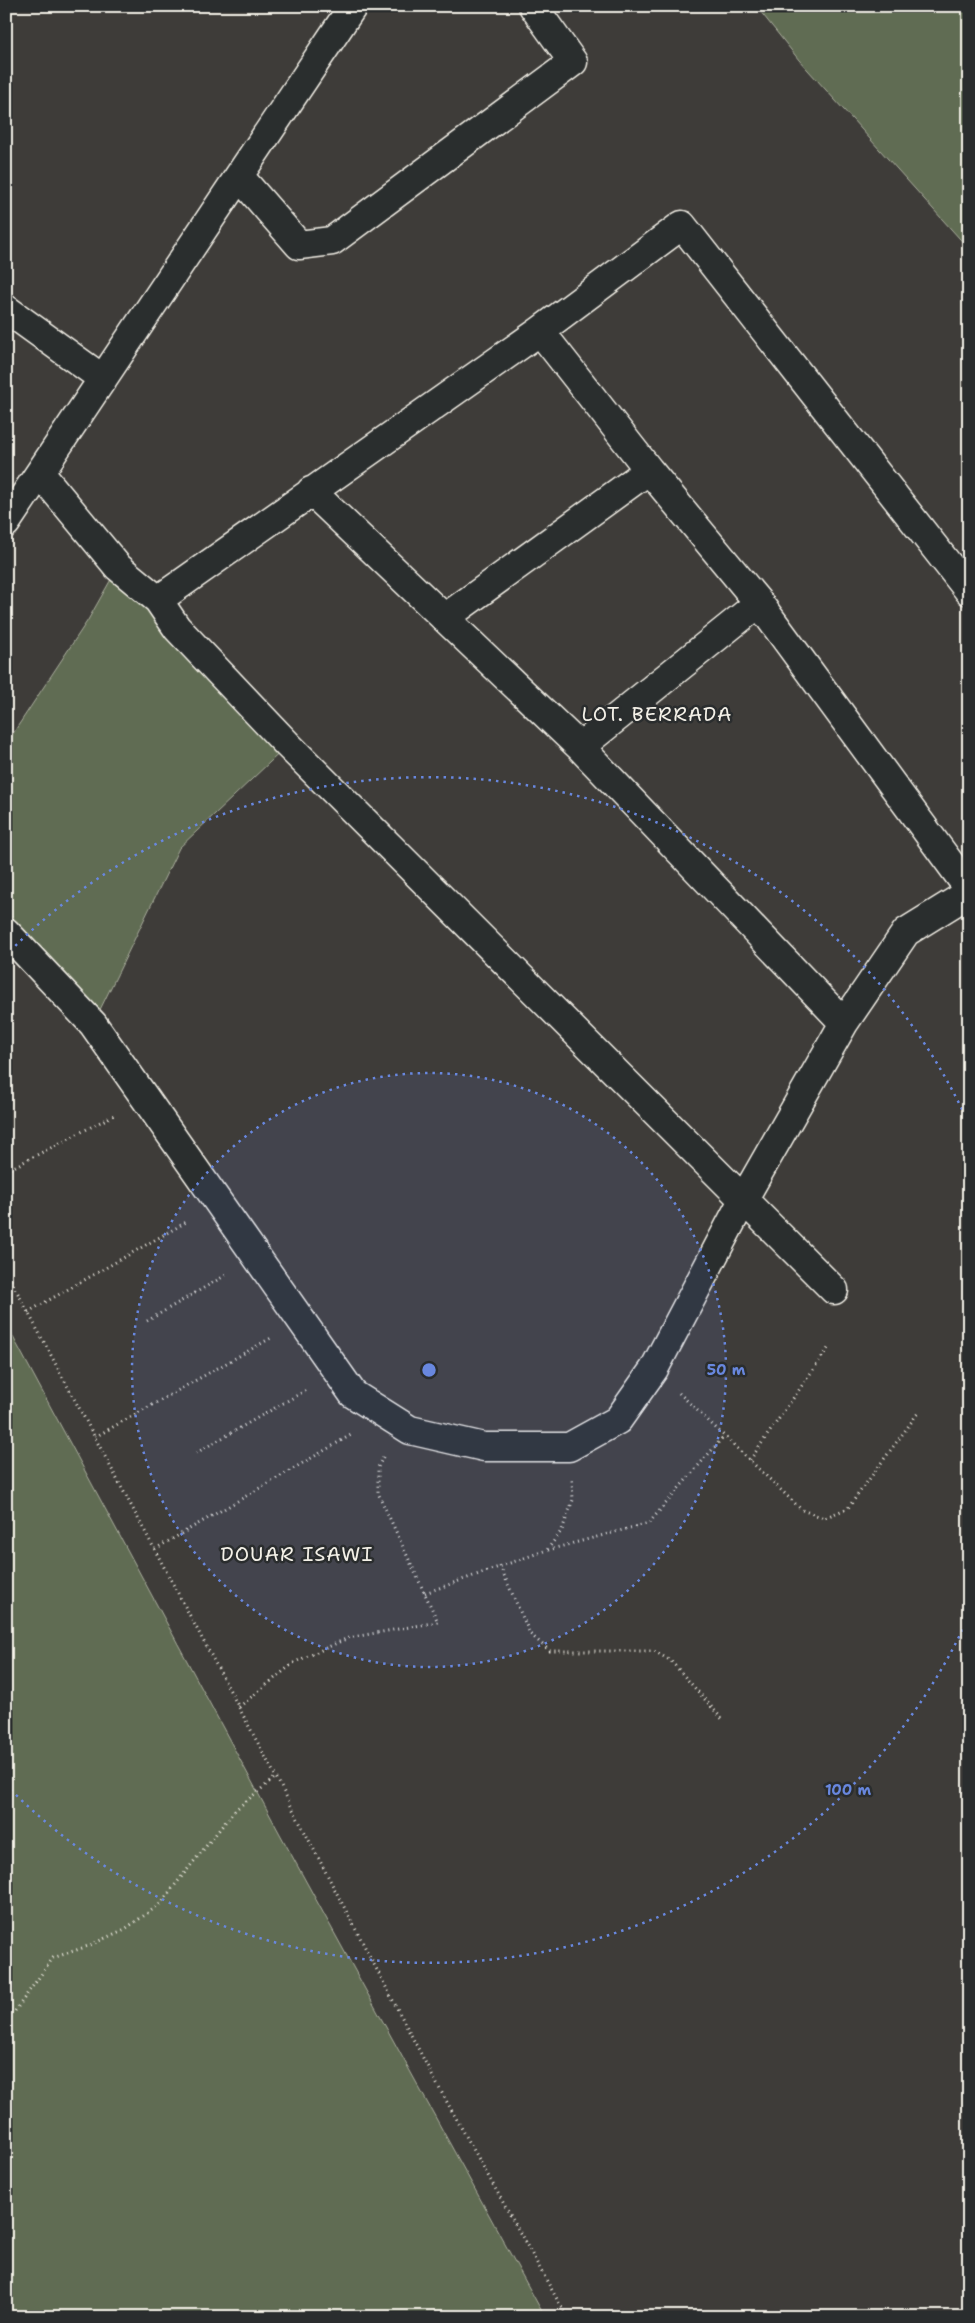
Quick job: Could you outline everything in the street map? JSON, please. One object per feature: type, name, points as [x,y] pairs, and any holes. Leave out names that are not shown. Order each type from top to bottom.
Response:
[{"type":"street","points":[[6,523],[353,6]]},
{"type":"street","points":[[239,176],[299,245],[332,241],[574,62],[534,6]]},
{"type":"street","points":[[158,600],[540,331],[682,225],[969,591]]},
{"type":"street","points":[[6,309],[103,379]]},
{"type":"street","points":[[540,331],[649,470],[759,603],[969,889]]},
{"type":"street","points":[[446,617],[649,470]]},
{"type":"street","points":[[40,473],[118,567],[158,600],[177,628],[288,745],[834,1290]]},
{"type":"street","points":[[311,491],[446,617],[580,747],[844,1023]]},
{"type":"street","points":[[580,747],[759,603]]},
{"type":"street","points":[[6,932],[93,1024],[353,1394],[410,1430],[484,1447],[568,1447],[618,1420],[654,1369],[743,1200],[844,1023],[906,932],[969,893]]},
{"type":"path","points":[[6,1171],[146,1098]]},
{"type":"path","points":[[28,1312],[219,1203]]},
{"type":"path","points":[[147,1321],[257,1258]]},
{"type":"path","points":[[6,1271],[239,1707],[433,2077],[567,2317]]},
{"type":"path","points":[[95,1436],[302,1321]]},
{"type":"path","points":[[750,1460],[829,1347]]},
{"type":"path","points":[[654,1369],[802,1510],[824,1518],[848,1508],[918,1413]]},
{"type":"path","points":[[196,1453],[337,1372]]},
{"type":"path","points":[[155,1549],[393,1418]]},
{"type":"path","points":[[239,1707],[295,1662],[348,1638],[438,1622],[378,1493],[378,1467],[393,1418]]},
{"type":"path","points":[[425,1593],[548,1550],[649,1523],[724,1436]]},
{"type":"path","points":[[548,1550],[562,1530],[574,1500],[568,1447]]},
{"type":"path","points":[[500,1566],[530,1634],[550,1651],[654,1651],[671,1661],[722,1719]]},
{"type":"path","points":[[15,2011],[53,1958],[88,1946],[125,1929],[159,1905],[235,1810],[276,1777]]},
{"type":"green space","points":[[756,6],[969,6],[969,249],[799,60]]},
{"type":"green space","points":[[118,567],[288,745],[179,848],[93,1024],[6,932],[6,744],[88,620]]},
{"type":"green space","points":[[6,1324],[280,1834],[545,2317],[6,2317]]},
{"type":"district","name":"LOT. BERRADA","points":[[657,714]]},
{"type":"district","name":"DOUAR ISAWI","points":[[297,1554]]}]
